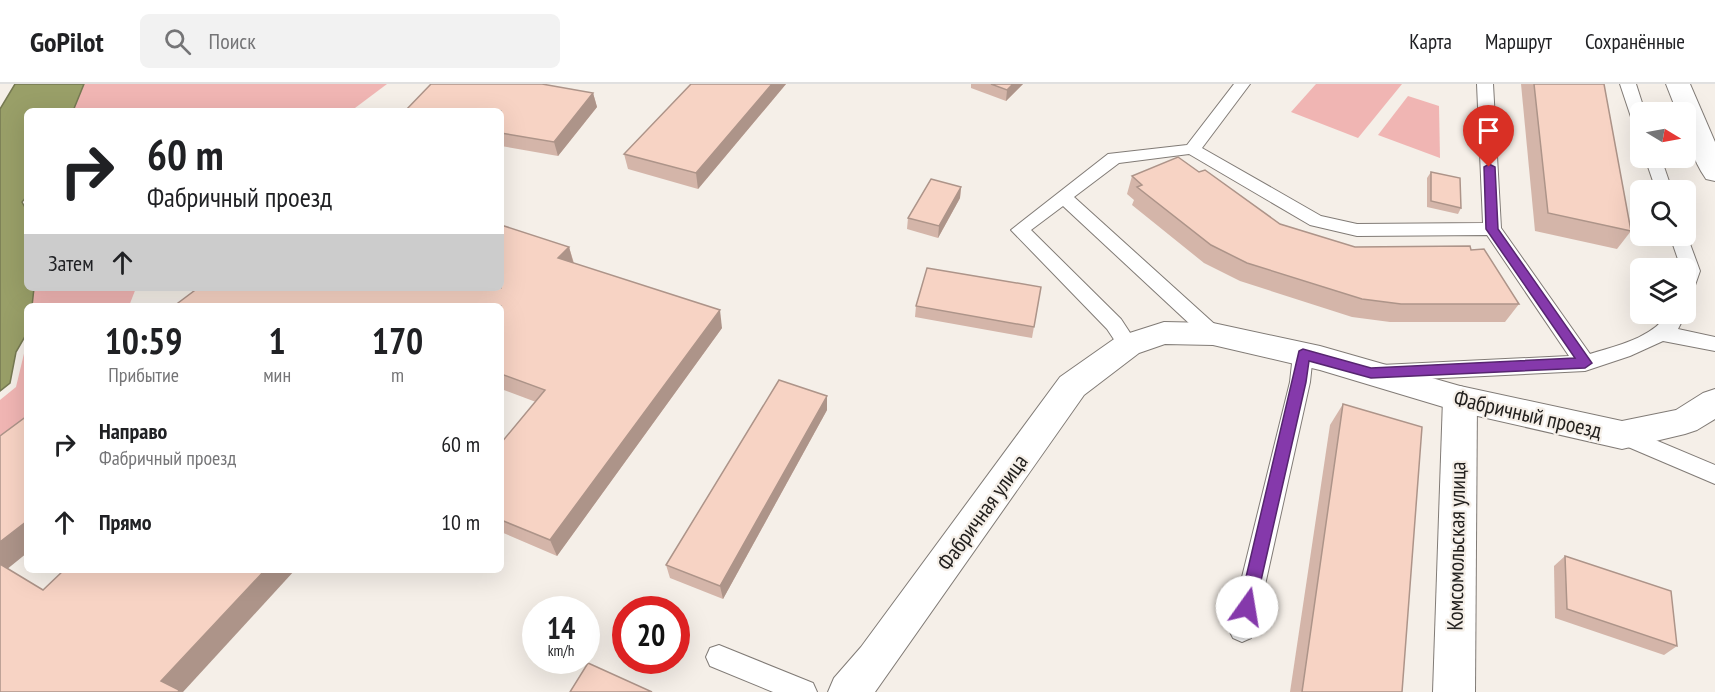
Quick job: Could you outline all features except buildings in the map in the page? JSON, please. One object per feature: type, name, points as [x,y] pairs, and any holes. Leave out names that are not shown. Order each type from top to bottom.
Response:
[{"type":"street","points":[[1678,84],[1715,173]]},
{"type":"street","name":"Фабричный проезд","points":[[1128,345],[1164,333],[1213,334],[1303,354],[1460,399],[1622,435],[1684,421],[1715,402]]},
{"type":"street","name":"Фабричная улица","points":[[849,692],[882,651],[1072,386],[1128,345]]},
{"type":"street","name":"Комсомольская улица","points":[[1454,692],[1460,399]]},
{"type":"lane","points":[[1192,149],[1242,84]]},
{"type":"lane","points":[[1485,84],[1492,229],[1585,363]]},
{"type":"lane","points":[[1628,84],[1634,102]]},
{"type":"lane","points":[[1128,345],[1114,324],[1020,230],[1114,158],[1192,149],[1316,221],[1357,230],[1492,229]]},
{"type":"lane","points":[[1064,197],[1213,334]]},
{"type":"lane","points":[[1371,373],[1585,363],[1642,345],[1670,324]]},
{"type":"lane","points":[[1658,333],[1715,345]]},
{"type":"lane","points":[[1242,630],[1300,382],[1303,354]]},
{"type":"lane","points":[[1622,435],[1715,475]]},
{"type":"lane","points":[[719,657],[804,692]]},
{"type":"shaded area","points":[[15,84],[84,84],[74,108],[24,108],[24,200],[22,202],[24,206],[24,291],[34,291],[32,303],[24,303],[24,338],[16,352],[10,383],[0,391],[0,109]]},
{"type":"shaded area","points":[[84,84],[387,84],[355,108],[74,108]]},
{"type":"shaded area","points":[[1316,84],[1402,84],[1358,138],[1291,112]]},
{"type":"shaded area","points":[[1408,96],[1439,106],[1440,158],[1378,135]]},
{"type":"shaded area","points":[[34,291],[135,291],[130,303],[32,303]]},
{"type":"shaded area","points":[[24,354],[24,435],[0,453],[0,400],[16,387]]},
{"type":"route","points":[[1247,607],[1300,382],[1303,354],[1371,373],[1585,363],[1492,229],[1489,167]]}]
